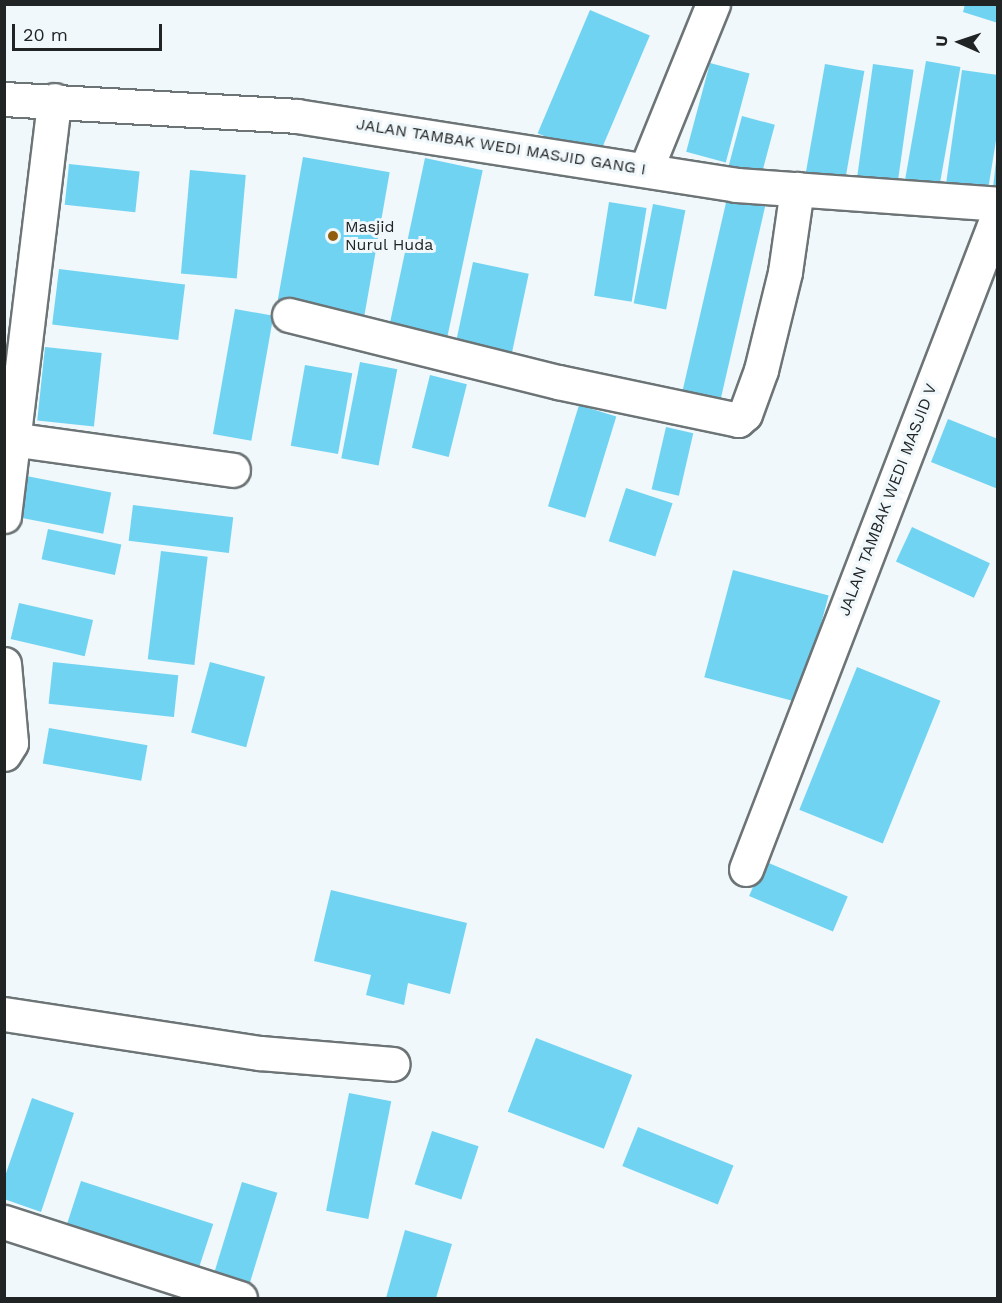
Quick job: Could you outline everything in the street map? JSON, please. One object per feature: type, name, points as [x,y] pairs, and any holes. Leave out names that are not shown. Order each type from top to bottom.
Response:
[{"type":"street","points":[[646,169],[713,4]]},
{"type":"street","name":"JALAN TAMBAK WEDI MASJID GANG I","points":[[4,99],[54,100],[297,116],[736,184],[998,204]]},
{"type":"street","points":[[4,516],[11,439],[54,100]]},
{"type":"street","points":[[290,315],[558,382],[738,420],[745,414],[761,370],[786,272],[797,189]]},
{"type":"street","name":"JALAN TAMBAK WEDI MASJID V","points":[[746,869],[998,215]]},
{"type":"street","points":[[11,439],[233,470]]},
{"type":"street","points":[[4,664],[12,743],[4,754]]},
{"type":"street","points":[[4,1014],[260,1053],[393,1064]]},
{"type":"street","points":[[4,1222],[240,1299]]},
{"type":"building","points":[[965,4],[998,4],[998,23],[963,12]]},
{"type":"building","points":[[590,10],[650,35],[597,159],[538,133]]},
{"type":"building","points":[[926,61],[960,67],[938,194],[904,188]]},
{"type":"building","points":[[710,63],[750,74],[726,162],[686,152]]},
{"type":"building","points":[[825,64],[864,71],[844,185],[805,178]]},
{"type":"building","points":[[873,64],[914,70],[898,184],[857,178]]},
{"type":"building","points":[[962,70],[998,75],[998,128],[988,190],[946,184]]},
{"type":"building","points":[[742,116],[775,125],[761,175],[729,166]]},
{"type":"building","name":"Masjid Nurul Huda","points":[[303,157],[390,172],[364,315],[278,300]]},
{"type":"building","points":[[425,158],[483,170],[446,343],[388,331]]},
{"type":"building","points":[[996,161],[998,161],[998,189],[993,188]]},
{"type":"building","points":[[69,164],[140,171],[135,212],[65,205]]},
{"type":"building","points":[[190,170],[246,175],[237,278],[181,274]]},
{"type":"building","points":[[728,194],[766,203],[719,407],[681,399]]},
{"type":"building","points":[[609,202],[647,208],[632,302],[594,296]]},
{"type":"building","points":[[653,204],[685,210],[666,309],[634,303]]},
{"type":"building","points":[[473,262],[529,274],[510,363],[454,351]]},
{"type":"building","points":[[59,269],[185,284],[178,340],[52,325]]},
{"type":"building","points":[[235,309],[273,316],[251,441],[213,434]]},
{"type":"building","points":[[45,347],[102,353],[94,427],[37,421]]},
{"type":"building","points":[[360,362],[397,369],[379,465],[341,458]]},
{"type":"building","points":[[305,365],[352,373],[338,454],[291,446]]},
{"type":"building","points":[[430,375],[467,384],[449,457],[412,448]]},
{"type":"building","points":[[579,405],[616,416],[585,518],[548,506]]},
{"type":"building","points":[[948,419],[998,439],[998,489],[931,462]]},
{"type":"building","points":[[666,427],[693,433],[679,496],[652,489]]},
{"type":"building","points":[[16,474],[111,493],[103,534],[8,515]]},
{"type":"building","points":[[626,488],[673,503],[655,556],[609,541]]},
{"type":"building","points":[[133,505],[233,517],[229,553],[129,541]]},
{"type":"building","points":[[912,527],[990,563],[974,598],[896,561]]},
{"type":"building","points":[[48,529],[121,545],[115,575],[42,559]]},
{"type":"building","points":[[161,551],[208,557],[194,665],[148,659]]},
{"type":"building","points":[[733,570],[829,596],[800,703],[704,677]]},
{"type":"building","points":[[19,603],[93,620],[85,656],[11,639]]},
{"type":"building","points":[[53,662],[178,675],[174,717],[49,704]]},
{"type":"building","points":[[210,662],[265,677],[246,747],[191,733]]},
{"type":"building","points":[[857,667],[940,701],[883,844],[799,810]]},
{"type":"building","points":[[49,728],[147,745],[141,781],[43,763]]},
{"type":"building","points":[[764,861],[848,897],[833,932],[749,896]]},
{"type":"building","points":[[331,890],[467,923],[450,994],[408,983],[404,1005],[366,995],[371,975],[314,961]]},
{"type":"building","points":[[536,1038],[632,1075],[604,1149],[508,1112]]},
{"type":"building","points":[[349,1093],[391,1101],[368,1219],[326,1211]]},
{"type":"building","points":[[32,1098],[74,1113],[41,1212],[4,1199],[4,1179]]},
{"type":"building","points":[[638,1127],[733,1166],[718,1205],[622,1166]]},
{"type":"building","points":[[432,1131],[479,1146],[461,1199],[415,1184]]},
{"type":"building","points":[[81,1181],[213,1224],[197,1272],[65,1230]]},
{"type":"building","points":[[242,1182],[277,1193],[247,1293],[211,1282]]},
{"type":"building","points":[[405,1230],[452,1244],[436,1298],[386,1298]]},
{"type":"place","name":"Masjid Nurul Huda","points":[[333,236]]}]
